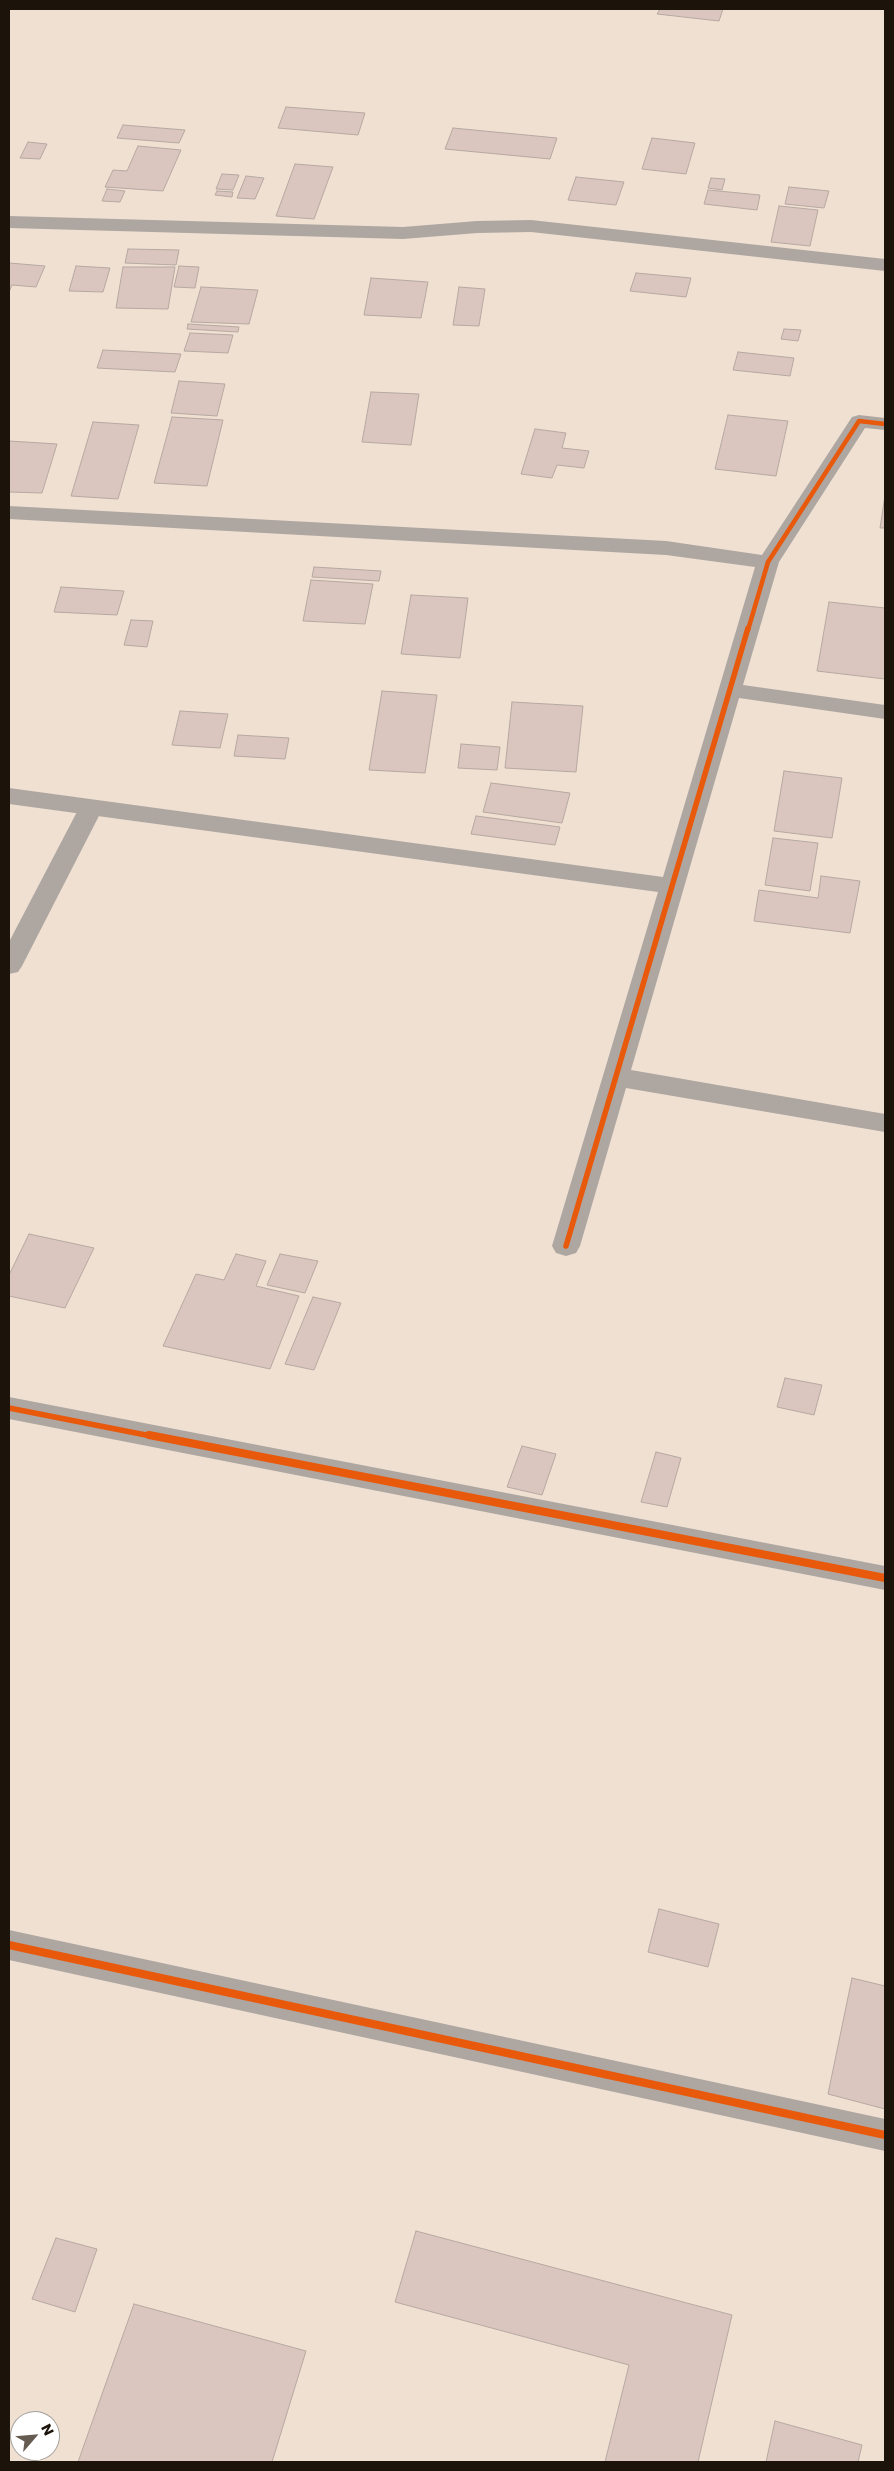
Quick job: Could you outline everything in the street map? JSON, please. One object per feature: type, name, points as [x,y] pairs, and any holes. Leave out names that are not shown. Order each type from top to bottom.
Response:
[{"type":"street","points":[[9,222],[403,234],[477,227],[531,226],[885,265]]},
{"type":"street","points":[[566,1246],[768,562],[859,421],[885,424]]},
{"type":"street","points":[[9,512],[666,548],[768,562]]},
{"type":"street","points":[[731,690],[885,712]]},
{"type":"street","points":[[9,796],[672,886]]},
{"type":"street","points":[[9,966],[91,808]]},
{"type":"street","points":[[616,1077],[885,1122]]},
{"type":"street","points":[[9,1408],[885,1578]]},
{"type":"street","points":[[9,1946],[885,2135]]},
{"type":"building","points":[[660,9],[723,9],[719,21],[657,14]]},
{"type":"building","points":[[286,107],[365,113],[358,135],[278,128]]},
{"type":"building","points":[[123,125],[185,130],[179,143],[117,138]]},
{"type":"building","points":[[453,128],[557,138],[550,159],[445,149]]},
{"type":"building","points":[[652,138],[695,143],[686,174],[642,169]]},
{"type":"building","points":[[28,142],[47,144],[40,159],[20,158]]},
{"type":"building","points":[[138,146],[181,150],[163,191],[105,187],[113,170],[127,171]]},
{"type":"building","points":[[295,164],[333,167],[314,219],[276,216]]},
{"type":"building","points":[[222,174],[239,175],[233,190],[216,189]]},
{"type":"building","points":[[246,176],[264,178],[255,199],[237,198]]},
{"type":"building","points":[[576,177],[624,182],[616,205],[568,200]]},
{"type":"building","points":[[711,178],[725,179],[722,190],[708,188]]},
{"type":"building","points":[[789,187],[829,191],[824,208],[785,204]]},
{"type":"building","points":[[107,189],[125,191],[120,202],[102,201]]},
{"type":"building","points":[[708,190],[760,195],[757,210],[704,204]]},
{"type":"building","points":[[217,191],[233,192],[232,197],[215,195]]},
{"type":"building","points":[[779,206],[818,210],[810,246],[771,242]]},
{"type":"building","points":[[128,249],[179,250],[176,265],[125,263]]},
{"type":"building","points":[[9,263],[45,266],[36,287],[12,285],[9,292]]},
{"type":"building","points":[[76,266],[110,268],[103,292],[69,291]]},
{"type":"building","points":[[179,266],[199,267],[195,288],[174,287]]},
{"type":"building","points":[[123,267],[175,267],[168,309],[116,308]]},
{"type":"building","points":[[636,273],[691,278],[686,297],[630,291]]},
{"type":"building","points":[[371,278],[428,282],[421,318],[364,315]]},
{"type":"building","points":[[201,287],[258,290],[249,324],[191,322]]},
{"type":"building","points":[[459,287],[485,289],[479,326],[453,325]]},
{"type":"building","points":[[188,324],[239,327],[238,332],[187,329]]},
{"type":"building","points":[[784,329],[801,330],[798,341],[781,339]]},
{"type":"building","points":[[190,333],[233,335],[228,353],[184,351]]},
{"type":"building","points":[[103,350],[181,354],[175,372],[97,368]]},
{"type":"building","points":[[738,352],[794,358],[790,376],[733,370]]},
{"type":"building","points":[[179,381],[225,384],[217,416],[171,413]]},
{"type":"building","points":[[371,392],[419,394],[411,445],[362,442]]},
{"type":"building","points":[[728,415],[788,421],[776,476],[715,469]]},
{"type":"building","points":[[172,417],[223,420],[207,486],[154,483]]},
{"type":"building","points":[[93,422],[139,425],[118,499],[71,496]]},
{"type":"building","points":[[535,429],[566,433],[562,448],[589,451],[584,468],[557,465],[552,478],[521,474]]},
{"type":"building","points":[[9,441],[57,444],[42,493],[9,492]]},
{"type":"building","points":[[885,496],[885,528],[880,528]]},
{"type":"building","points":[[314,567],[381,571],[379,581],[312,577]]},
{"type":"building","points":[[311,580],[373,584],[365,624],[303,621]]},
{"type":"building","points":[[61,587],[124,591],[117,615],[54,612]]},
{"type":"building","points":[[411,595],[468,598],[460,658],[401,654]]},
{"type":"building","points":[[829,602],[885,608],[885,679],[817,671]]},
{"type":"building","points":[[131,620],[153,621],[147,647],[124,645]]},
{"type":"building","points":[[382,691],[437,695],[425,773],[369,770]]},
{"type":"building","points":[[512,702],[583,706],[576,772],[505,768]]},
{"type":"building","points":[[180,711],[228,714],[220,748],[172,745]]},
{"type":"building","points":[[238,735],[289,738],[285,759],[234,756]]},
{"type":"building","points":[[461,744],[500,747],[497,770],[458,768]]},
{"type":"building","points":[[784,771],[842,778],[832,838],[774,831]]},
{"type":"building","points":[[491,783],[570,793],[562,823],[483,812]]},
{"type":"building","points":[[476,816],[560,827],[555,845],[471,834]]},
{"type":"building","points":[[773,838],[818,843],[810,891],[765,885]]},
{"type":"building","points":[[821,876],[860,881],[850,933],[754,921],[759,890],[818,898]]},
{"type":"building","points":[[29,1234],[94,1248],[65,1308],[9,1296],[9,1275]]},
{"type":"building","points":[[236,1254],[266,1261],[256,1286],[299,1296],[270,1369],[163,1346],[196,1274],[224,1280]]},
{"type":"building","points":[[280,1254],[318,1261],[305,1293],[267,1285]]},
{"type":"building","points":[[313,1297],[341,1303],[314,1370],[285,1364]]},
{"type":"building","points":[[785,1378],[822,1385],[814,1415],[777,1407]]},
{"type":"building","points":[[522,1446],[556,1454],[542,1495],[507,1487]]},
{"type":"building","points":[[656,1452],[681,1458],[667,1507],[641,1502]]},
{"type":"building","points":[[659,1909],[719,1924],[708,1967],[648,1952]]},
{"type":"building","points":[[852,1978],[885,1986],[885,2109],[828,2094]]},
{"type":"building","points":[[416,2231],[732,2315],[698,2462],[605,2462],[629,2365],[395,2302]]},
{"type":"building","points":[[56,2238],[97,2249],[75,2312],[32,2299]]},
{"type":"building","points":[[134,2304],[306,2351],[272,2462],[78,2462]]},
{"type":"building","points":[[775,2421],[862,2445],[858,2462],[766,2462]]},
{"type":"cycle path","points":[[566,1246],[768,562],[859,421],[885,424]]},
{"type":"cycle path","points":[[9,1408],[885,1578]]},
{"type":"cycle path","points":[[9,1945],[885,2135]]}]
